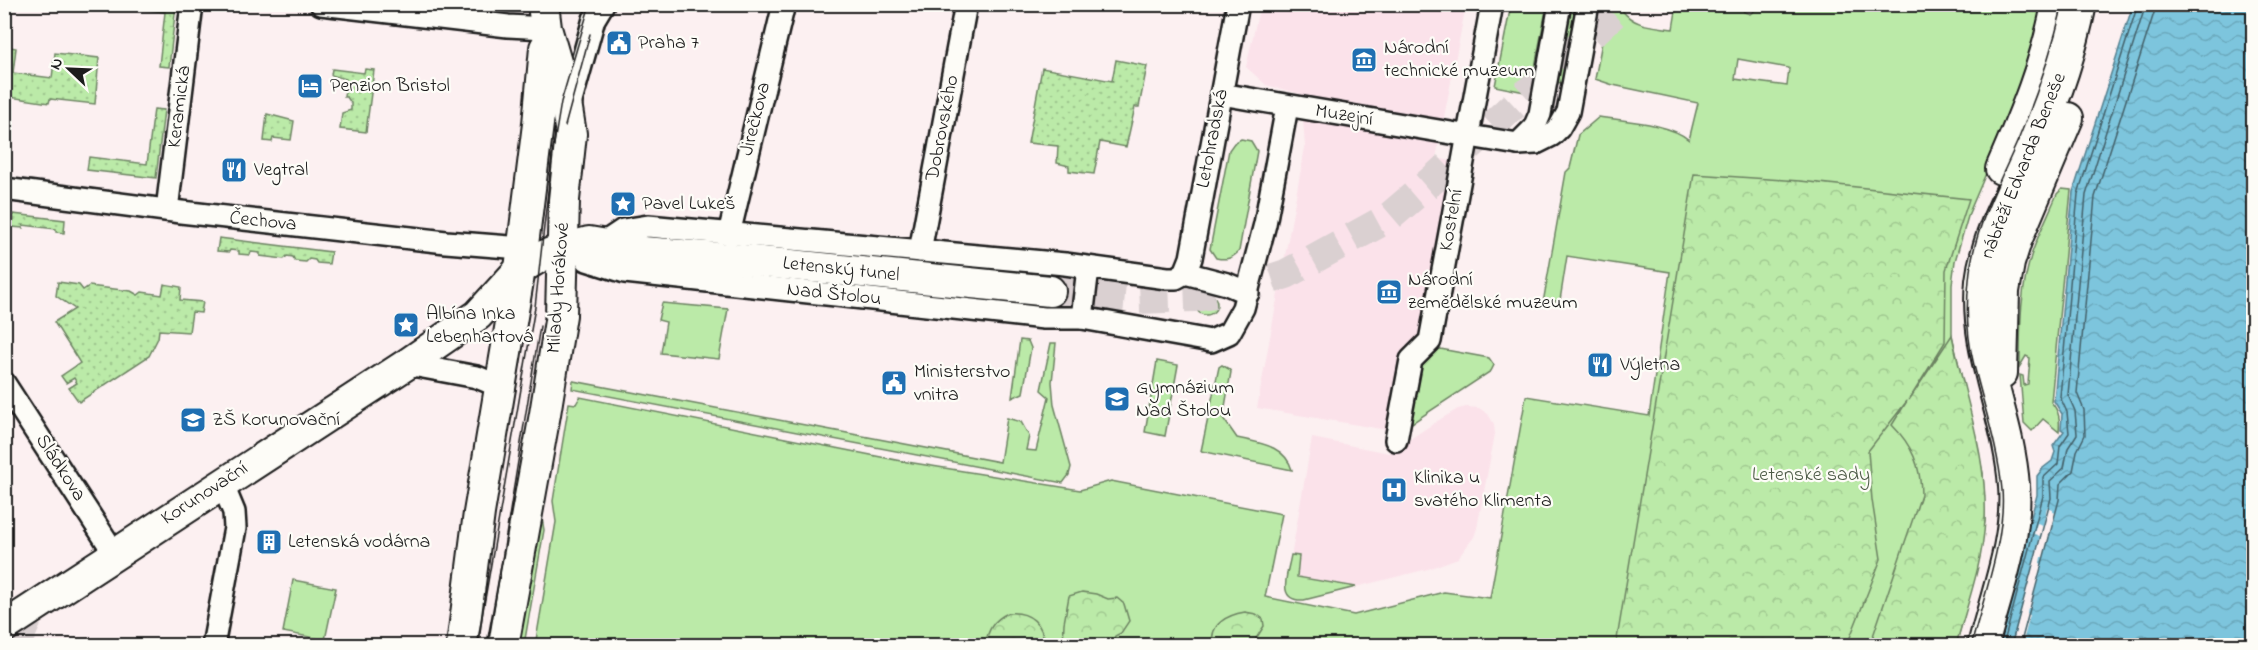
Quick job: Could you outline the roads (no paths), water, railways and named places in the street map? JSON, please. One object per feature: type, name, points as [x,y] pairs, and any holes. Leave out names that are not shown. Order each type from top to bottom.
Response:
[{"type":"main road","name":"nábřeží Edvarda Beneše","points":[[1967,645],[1993,543],[1998,506],[1997,474],[1993,454],[1966,346],[1962,301],[1964,280],[1975,229],[2033,91],[2048,44],[2057,4]]},
{"type":"main road","name":"nábřeží Edvarda Beneše","points":[[1983,645],[2014,518],[2014,485],[2000,412],[1989,376],[1982,339],[1980,298],[1986,253],[2051,104],[2065,65],[2081,4]]},
{"type":"main road","points":[[2000,412],[2004,300],[2009,263],[2073,103],[2103,4]]},
{"type":"main road","points":[[545,16],[568,112]]},
{"type":"main road","name":"Milady Horákové","points":[[462,645],[479,513],[521,259],[538,124],[545,16]]},
{"type":"main road","name":"Milady Horákové","points":[[503,645],[559,333],[596,251],[564,200],[571,134],[568,112]]},
{"type":"main road","name":"Korunovační","points":[[4,627],[478,315],[494,300],[521,259],[596,251]]},
{"type":"main road","name":"Letenský tunel","points":[[596,251],[733,259],[1047,304]]},
{"type":"street","name":"Keramická","points":[[167,210],[192,4]]},
{"type":"street","points":[[321,4],[508,26],[545,16]]},
{"type":"street","name":"Milady Horákové","points":[[568,112],[594,19],[603,4]]},
{"type":"street","name":"Jirečkova","points":[[729,234],[784,4]]},
{"type":"street","name":"Dobrovského","points":[[920,251],[966,4]]},
{"type":"street","name":"Letohradská","points":[[1185,273],[1191,258],[1238,4]]},
{"type":"street","name":"Kostelní","points":[[1396,440],[1412,360],[1430,341],[1492,4]]},
{"type":"street","points":[[1518,144],[1534,128],[1540,114],[1560,4]]},
{"type":"street","points":[[1468,136],[1518,144],[1536,143],[1544,140],[1559,128],[1564,121],[1569,104],[1588,4]]},
{"type":"street","name":"Muzejní","points":[[1221,94],[1468,136]]},
{"type":"street","points":[[596,251],[623,230],[648,226],[1065,264],[1167,278],[1176,278],[1185,273],[1227,284],[1248,293],[1265,224],[1287,107]]},
{"type":"street","name":"Čechova","points":[[4,189],[446,242],[521,259]]},
{"type":"street","name":"Nad Štolou","points":[[596,251],[625,272],[1047,304],[1082,318],[1211,341],[1224,337],[1233,328],[1248,293]]},
{"type":"street","points":[[1082,318],[1088,268]]},
{"type":"street","points":[[407,363],[477,377],[501,387]]},
{"type":"street","name":"Sládkova","points":[[4,383],[116,554]]},
{"type":"street","points":[[213,645],[235,528],[234,512],[222,483]]},
{"type":"water","points":[[2133,5],[2253,5],[2253,645],[1997,646],[2037,495],[2037,476],[2052,461],[2055,452],[2053,446],[2064,431],[2061,429],[2062,414],[2054,401],[2073,192]]},
{"type":"tunnel","points":[[1050,291],[1137,299],[1195,297],[1234,291],[1286,274],[1388,218],[1436,177],[1624,4]]},
{"type":"tunnel","points":[[4,627],[47,646]]},
{"type":"tram line","points":[[477,646],[535,307],[552,156],[561,102],[590,4]]},
{"type":"tram line","points":[[1971,646],[1997,548],[2002,508],[1997,457],[1969,341],[1968,300],[1971,261],[1988,207],[2038,89],[2063,4]]},
{"type":"tram line","points":[[565,126],[590,34]]},
{"type":"tram line","points":[[488,646],[540,326]]},
{"type":"place","name":"Praha 7","points":[[619,43]]},
{"type":"place","name":"Národní technické muzeum","points":[[1364,60]]},
{"type":"place","name":"Penzion Bristol","points":[[310,86]]},
{"type":"place","name":"Vegtral","points":[[234,170]]},
{"type":"place","name":"Pavel Lukeš","points":[[623,204]]},
{"type":"place","name":"Národní zemědělské muzeum","points":[[1389,292]]},
{"type":"place","name":"Albína Inka Lebenhartová","points":[[406,325]]},
{"type":"place","name":"Výletna","points":[[1600,365]]},
{"type":"place","name":"Ministerstvo vnitra","points":[[894,383]]},
{"type":"place","name":"Gymnázium Nad Štolou","points":[[1117,399]]},
{"type":"place","name":"ZŠ Korunovační","points":[[193,420]]},
{"type":"place","name":"Klinika u svatého Klimenta","points":[[1394,490]]},
{"type":"place","name":"Letenská vodárna","points":[[269,542]]},
{"type":"park label","name":"Letenské sady","points":[[1811,475]]}]
